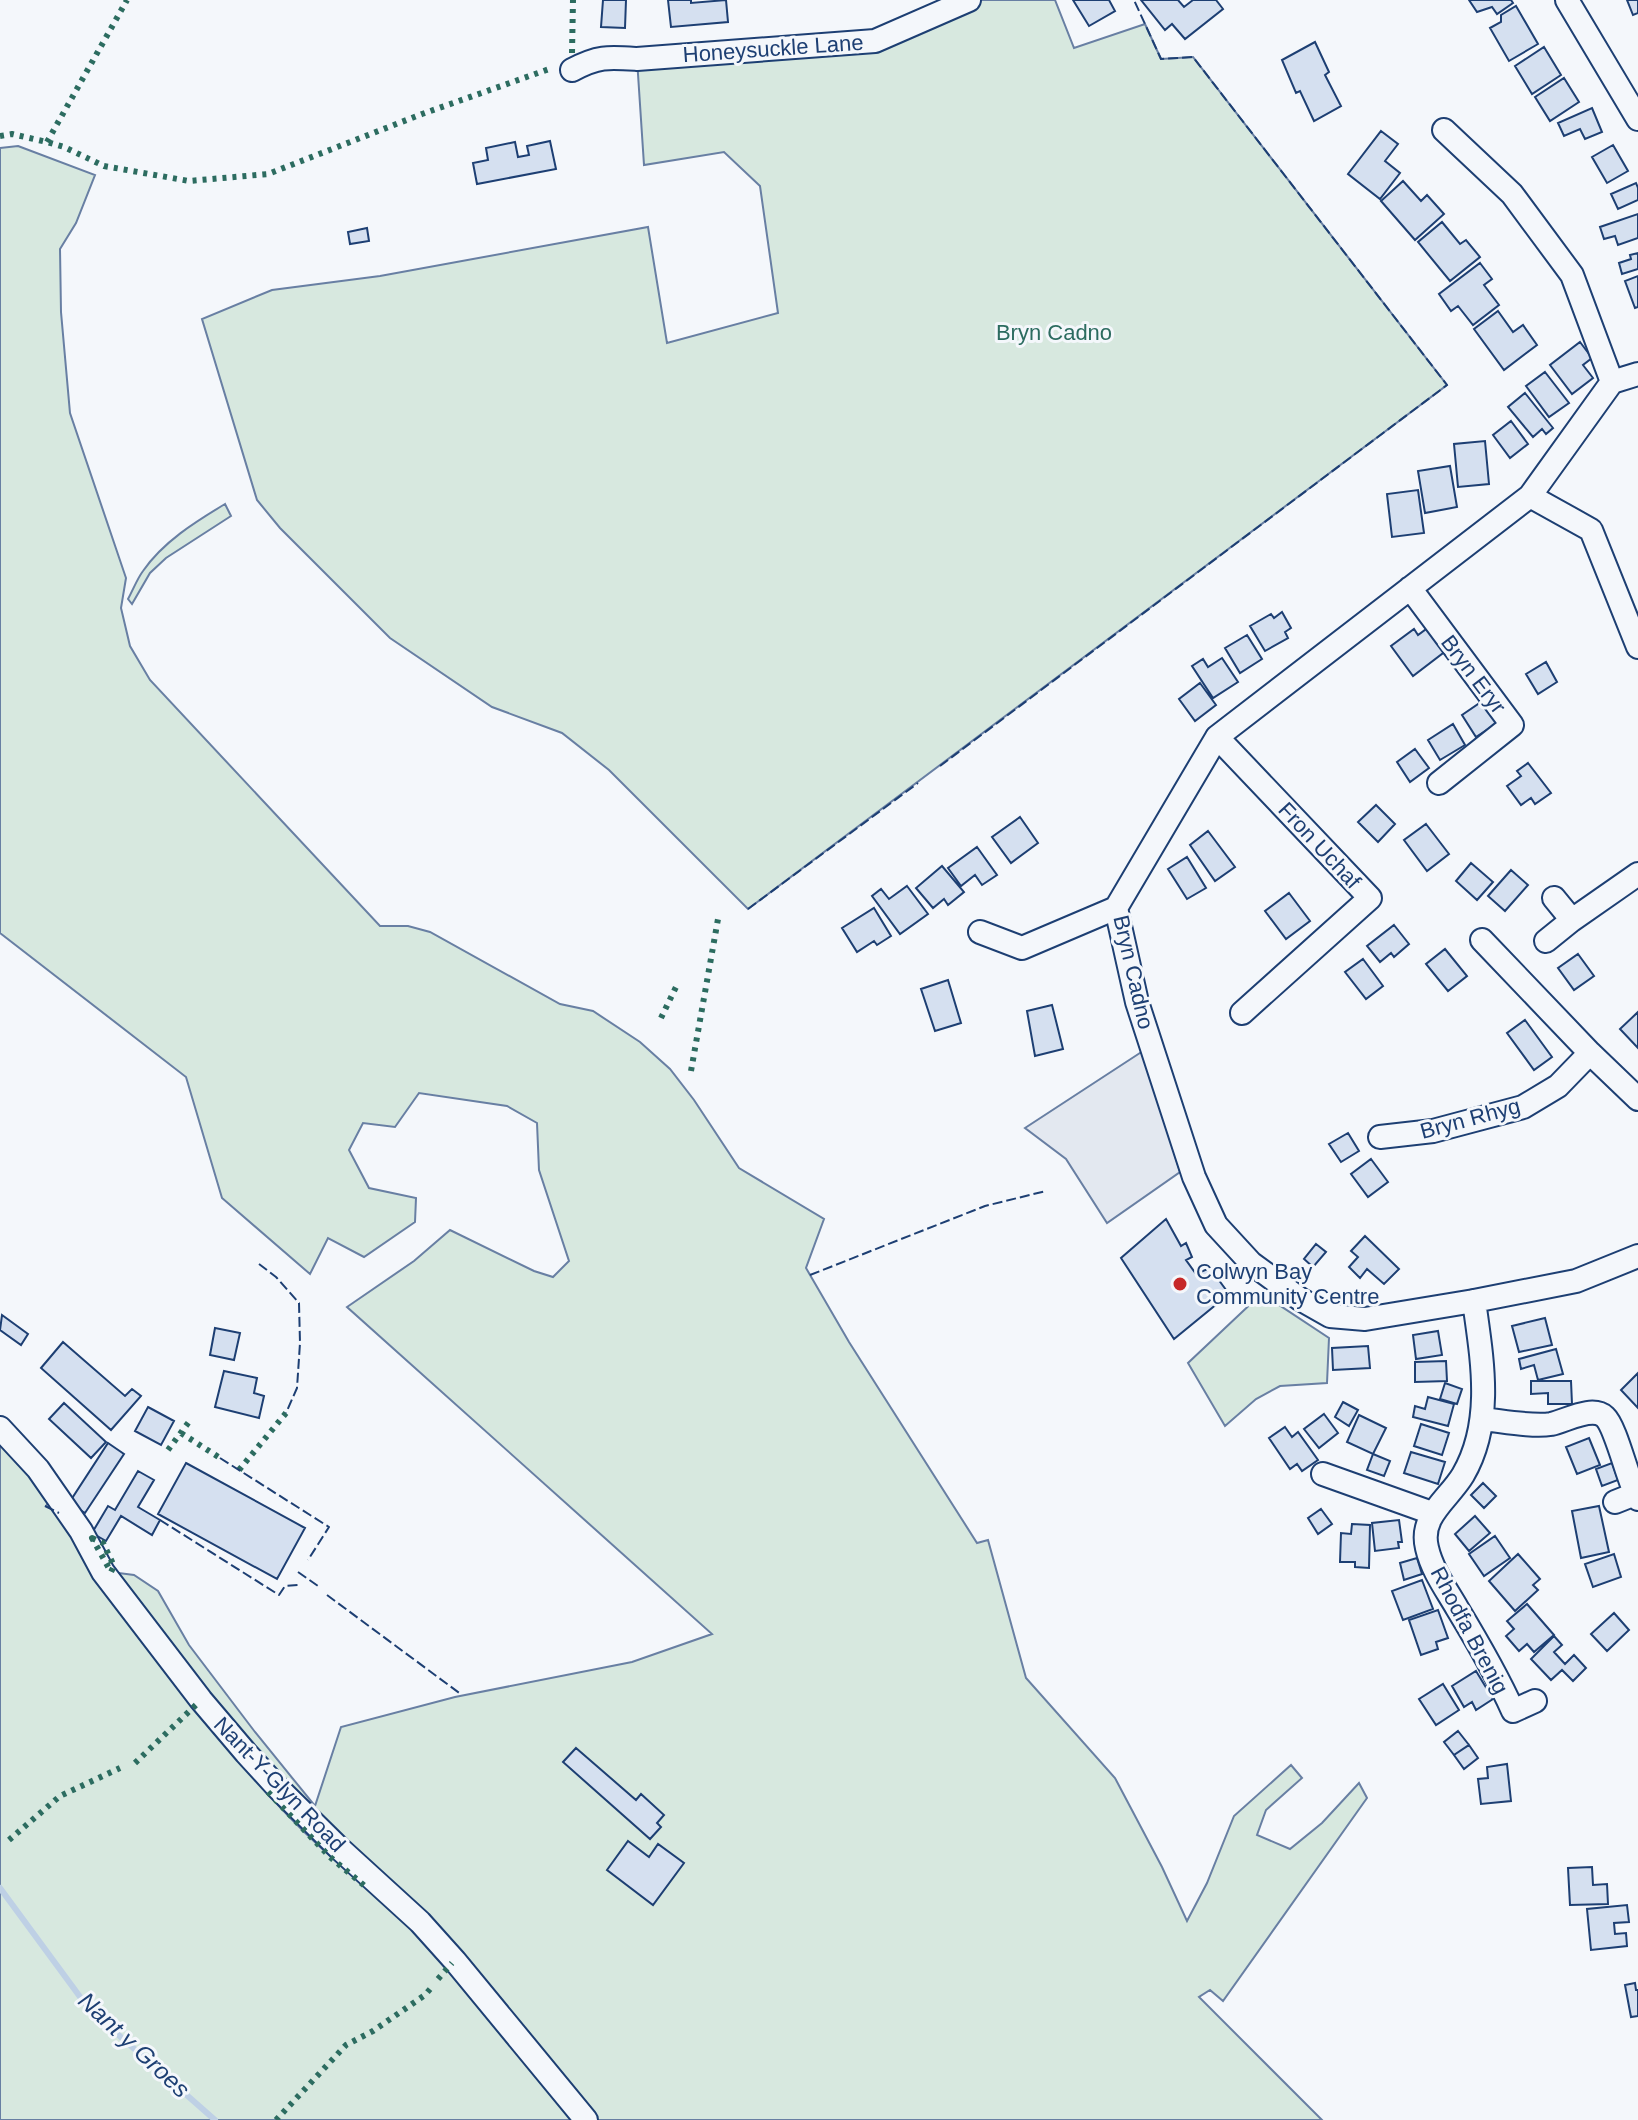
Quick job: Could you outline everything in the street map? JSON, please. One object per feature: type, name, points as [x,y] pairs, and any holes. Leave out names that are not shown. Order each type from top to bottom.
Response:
[{"type":"street","name":"Honeysuckle Lane","points":[[572,70],[604,57],[637,59],[875,41],[969,0]]},
{"type":"street","points":[[1567,0],[1638,119]]},
{"type":"street","points":[[1444,130],[1512,194],[1572,275],[1612,382],[1638,374]]},
{"type":"street","name":"Bryn Cadno","points":[[1612,382],[1530,496],[1217,737],[1116,908],[1137,1002],[1194,1177],[1216,1225],[1251,1263],[1300,1299],[1330,1316],[1365,1319],[1576,1281],[1638,1256]]},
{"type":"street","points":[[1530,496],[1591,530],[1638,647]]},
{"type":"street","name":"Bryn Eryr","points":[[1410,588],[1512,725],[1439,783]]},
{"type":"street","name":"Fron Uchaf","points":[[1217,737],[1370,898],[1242,1013]]},
{"type":"street","points":[[1546,941],[1638,874]]},
{"type":"street","points":[[1554,898],[1572,920]]},
{"type":"street","points":[[980,932],[1022,948],[1116,908]]},
{"type":"street","points":[[1482,940],[1638,1099]]},
{"type":"street","name":"Bryn Rhyg","points":[[1380,1137],[1433,1131],[1523,1107],[1558,1086],[1590,1053]]},
{"type":"street","points":[[1323,1474],[1345,1494],[1432,1513],[1463,1474],[1476,1445],[1482,1419],[1482,1359],[1474,1301]]},
{"type":"street","points":[[1482,1419],[1549,1424],[1589,1413],[1606,1418],[1613,1431],[1629,1498]]},
{"type":"street","name":"Nant-Y-Glyn Road","points":[[0,1428],[38,1469],[81,1531],[103,1572],[237,1743],[278,1788],[420,1922],[586,2120]]},
{"type":"street","name":"Rhodfa Brenig","points":[[1432,1513],[1426,1547],[1435,1571],[1513,1711],[1535,1701]]},
{"type":"green space","name":"Bryn Cadno","points":[[969,0],[1055,0],[1074,48],[1145,24],[1161,59],[1193,57],[1447,385],[748,909],[609,770],[562,733],[492,707],[390,638],[280,528],[257,500],[202,319],[272,290],[380,276],[648,227],[667,343],[778,313],[760,186],[724,152],[644,165],[637,59],[875,41]]},
{"type":"green space","points":[[18,146],[95,175],[76,223],[60,249],[61,312],[70,413],[126,578],[121,608],[130,646],[150,680],[380,926],[408,926],[430,932],[560,1004],[593,1011],[640,1042],[670,1069],[739,1168],[824,1219],[806,1268],[849,1342],[977,1543],[988,1540],[1026,1678],[1115,1778],[1187,1921],[1207,1883],[1234,1816],[1291,1765],[1302,1778],[1266,1810],[1257,1835],[1290,1849],[1322,1823],[1359,1783],[1367,1798],[1223,2001],[1210,1990],[1199,1997],[1322,2120],[0,2120],[0,1440],[51,1499],[46,1506],[60,1514],[165,1663],[249,1772],[304,1832],[387,1904],[225,1720],[111,1572],[134,1575],[158,1591],[189,1645],[315,1806],[341,1727],[455,1697],[632,1662],[712,1634],[347,1307],[414,1261],[450,1230],[534,1271],[553,1277],[569,1261],[539,1170],[537,1123],[507,1106],[419,1093],[395,1127],[363,1123],[349,1150],[369,1188],[416,1198],[415,1222],[364,1257],[328,1238],[310,1274],[222,1198],[186,1077],[0,933],[0,148]]},
{"type":"green space","points":[[225,504],[231,516],[166,558],[150,573],[132,604],[128,599],[137,581],[160,551],[191,525]]},
{"type":"green space","points":[[1258,1297],[1267,1297],[1329,1338],[1327,1383],[1280,1386],[1256,1399],[1225,1426],[1188,1363]]},
{"type":"shaded area","points":[[1143,1051],[1180,1172],[1107,1223],[1066,1159],[1025,1128]]},
{"type":"building","points":[[603,0],[626,0],[625,28],[601,27]]},
{"type":"building","points":[[668,0],[691,0],[691,3],[726,0],[728,22],[671,27]]},
{"type":"building","points":[[1073,0],[1109,0],[1115,11],[1089,26]]},
{"type":"building","points":[[1141,0],[1178,0],[1184,7],[1193,0],[1216,0],[1223,9],[1185,39],[1172,24],[1165,30]]},
{"type":"building","points":[[1469,0],[1511,0],[1513,3],[1497,14],[1492,7],[1477,12]]},
{"type":"building","points":[[1627,0],[1638,0],[1638,13],[1633,15]]},
{"type":"building","points":[[1516,6],[1538,44],[1509,61],[1490,28],[1501,22],[1501,15]]},
{"type":"building","points":[[1315,42],[1329,72],[1325,75],[1341,106],[1314,121],[1300,91],[1296,93],[1282,60]]},
{"type":"building","points":[[1544,47],[1561,75],[1532,94],[1515,66]]},
{"type":"building","points":[[1564,78],[1579,102],[1550,121],[1535,97]]},
{"type":"building","points":[[1592,108],[1602,132],[1585,139],[1580,129],[1564,136],[1558,123]]},
{"type":"building","points":[[1381,131],[1398,144],[1385,161],[1400,173],[1380,199],[1348,174]]},
{"type":"building","points":[[550,141],[556,169],[477,184],[473,163],[488,160],[486,148],[515,142],[518,157],[529,155],[527,146]]},
{"type":"building","points":[[1613,145],[1628,171],[1607,183],[1592,157]]},
{"type":"building","points":[[1403,181],[1421,201],[1427,195],[1444,214],[1415,240],[1381,201]]},
{"type":"building","points":[[1636,183],[1638,200],[1618,209],[1611,194]]},
{"type":"building","points":[[1638,214],[1638,238],[1618,245],[1615,236],[1604,239],[1600,227]]},
{"type":"building","points":[[1442,222],[1460,244],[1466,240],[1480,257],[1450,281],[1418,242]]},
{"type":"building","points":[[367,228],[369,241],[350,244],[348,232]]},
{"type":"building","points":[[1638,253],[1638,269],[1622,274],[1619,263]]},
{"type":"building","points":[[1480,263],[1492,279],[1484,285],[1499,305],[1473,325],[1458,306],[1451,311],[1439,294]]},
{"type":"building","points":[[1638,276],[1638,307],[1635,308],[1625,281]]},
{"type":"building","points":[[1498,311],[1513,332],[1523,325],[1537,345],[1504,370],[1474,329]]},
{"type":"building","points":[[1580,342],[1592,358],[1583,365],[1593,378],[1572,394],[1550,365]]},
{"type":"building","points":[[1545,372],[1569,403],[1549,417],[1526,386]]},
{"type":"building","points":[[1525,393],[1553,428],[1546,434],[1542,429],[1533,437],[1508,407]]},
{"type":"building","points":[[1511,421],[1528,444],[1510,458],[1493,435]]},
{"type":"building","points":[[1485,441],[1489,484],[1458,487],[1454,444]]},
{"type":"building","points":[[1450,466],[1457,507],[1425,513],[1418,471]]},
{"type":"building","points":[[1418,490],[1424,533],[1392,537],[1387,494]]},
{"type":"building","points":[[1282,612],[1291,628],[1285,632],[1288,638],[1265,651],[1250,626],[1271,614],[1274,618]]},
{"type":"building","points":[[1429,627],[1447,650],[1413,676],[1391,646],[1414,629],[1418,635]]},
{"type":"building","points":[[1247,635],[1262,659],[1240,673],[1225,648]]},
{"type":"building","points":[[1222,658],[1238,682],[1213,698],[1192,666],[1203,659],[1208,667]]},
{"type":"building","points":[[1546,662],[1557,682],[1538,694],[1526,674]]},
{"type":"building","points":[[1200,683],[1216,705],[1195,721],[1179,699]]},
{"type":"building","points":[[1487,698],[1502,720],[1476,737],[1462,715]]},
{"type":"building","points":[[1453,724],[1465,745],[1440,760],[1428,740]]},
{"type":"building","points":[[1415,749],[1429,768],[1410,782],[1397,762]]},
{"type":"building","points":[[1528,763],[1551,793],[1535,804],[1531,798],[1521,805],[1507,786],[1521,776],[1517,771]]},
{"type":"building","points":[[1376,805],[1395,824],[1378,842],[1358,822]]},
{"type":"building","points":[[1020,817],[1038,843],[1011,863],[992,837]]},
{"type":"building","points":[[1426,824],[1449,854],[1427,871],[1404,840]]},
{"type":"building","points":[[1208,831],[1235,867],[1215,881],[1190,845]]},
{"type":"building","points":[[977,847],[997,875],[982,885],[975,875],[961,886],[948,868]]},
{"type":"building","points":[[1187,857],[1206,888],[1187,899],[1168,869]]},
{"type":"building","points":[[1471,863],[1493,882],[1477,900],[1456,881]]},
{"type":"building","points":[[942,866],[964,892],[948,905],[944,899],[933,908],[916,888]]},
{"type":"building","points":[[1511,870],[1528,885],[1505,911],[1488,896]]},
{"type":"building","points":[[907,886],[928,914],[900,934],[872,896],[881,889],[889,899]]},
{"type":"building","points":[[1289,893],[1310,921],[1286,939],[1265,911]]},
{"type":"building","points":[[874,908],[891,936],[877,945],[874,941],[857,952],[842,928]]},
{"type":"building","points":[[1394,925],[1409,944],[1394,957],[1391,953],[1380,962],[1367,946]]},
{"type":"building","points":[[1445,949],[1467,976],[1448,991],[1426,964]]},
{"type":"building","points":[[1578,954],[1594,976],[1574,990],[1558,968]]},
{"type":"building","points":[[1363,959],[1383,986],[1366,999],[1345,972]]},
{"type":"building","points":[[948,980],[961,1023],[935,1031],[921,989]]},
{"type":"building","points":[[1052,1005],[1063,1049],[1035,1056],[1027,1011]]},
{"type":"building","points":[[1638,1012],[1638,1048],[1620,1029]]},
{"type":"building","points":[[1525,1020],[1552,1057],[1534,1070],[1507,1033]]},
{"type":"building","points":[[1348,1133],[1359,1151],[1341,1162],[1329,1144]]},
{"type":"building","points":[[1371,1159],[1388,1182],[1368,1197],[1351,1174]]},
{"type":"building","name":"Colwyn Bay Community Centre","points":[[1166,1219],[1181,1246],[1186,1243],[1192,1257],[1186,1260],[1196,1274],[1210,1268],[1229,1294],[1174,1339],[1121,1258]]},
{"type":"building","points":[[1365,1236],[1399,1269],[1384,1284],[1367,1269],[1360,1278],[1349,1267],[1358,1257],[1351,1251]]},
{"type":"building","points":[[1316,1244],[1326,1252],[1313,1267],[1304,1259]]},
{"type":"building","points":[[2,1315],[28,1334],[21,1345],[0,1330]]},
{"type":"building","points":[[1545,1318],[1552,1345],[1519,1352],[1512,1326]]},
{"type":"building","points":[[215,1328],[240,1333],[234,1360],[210,1355]]},
{"type":"building","points":[[1438,1331],[1442,1355],[1416,1359],[1413,1335]]},
{"type":"building","points":[[63,1342],[125,1396],[132,1389],[141,1396],[111,1430],[41,1368]]},
{"type":"building","points":[[1368,1346],[1370,1368],[1333,1370],[1332,1348]]},
{"type":"building","points":[[1556,1349],[1563,1374],[1538,1380],[1534,1365],[1521,1369],[1519,1359]]},
{"type":"building","points":[[1446,1361],[1447,1381],[1415,1382],[1415,1362]]},
{"type":"building","points":[[224,1371],[257,1378],[254,1393],[264,1396],[259,1418],[215,1407]]},
{"type":"building","points":[[1638,1373],[1638,1408],[1621,1390]]},
{"type":"building","points":[[1531,1381],[1571,1381],[1572,1404],[1548,1404],[1548,1393],[1531,1394]]},
{"type":"building","points":[[1445,1383],[1462,1389],[1457,1404],[1440,1399]]},
{"type":"building","points":[[1428,1397],[1454,1404],[1448,1426],[1413,1417],[1415,1406],[1425,1409]]},
{"type":"building","points":[[1343,1402],[1358,1410],[1349,1426],[1335,1417]]},
{"type":"building","points":[[64,1403],[106,1442],[91,1458],[49,1419]]},
{"type":"building","points":[[148,1407],[174,1421],[161,1445],[135,1431]]},
{"type":"building","points":[[1324,1414],[1338,1433],[1319,1448],[1304,1429]]},
{"type":"building","points":[[1359,1415],[1386,1428],[1373,1454],[1347,1442]]},
{"type":"building","points":[[1421,1424],[1449,1433],[1442,1455],[1414,1446]]},
{"type":"building","points":[[1285,1427],[1292,1437],[1298,1432],[1318,1460],[1302,1471],[1297,1464],[1290,1469],[1269,1438]]},
{"type":"building","points":[[1589,1438],[1600,1465],[1577,1474],[1566,1447]]},
{"type":"building","points":[[108,1443],[124,1454],[85,1513],[69,1503]]},
{"type":"building","points":[[1411,1452],[1445,1462],[1438,1484],[1404,1473]]},
{"type":"building","points":[[1373,1454],[1390,1461],[1384,1476],[1367,1470]]},
{"type":"building","points":[[186,1463],[305,1528],[277,1579],[158,1514]]},
{"type":"building","points":[[1612,1463],[1618,1480],[1602,1486],[1596,1469]]},
{"type":"building","points":[[138,1471],[154,1480],[138,1507],[160,1520],[152,1535],[121,1516],[106,1541],[92,1533],[108,1506],[115,1510]]},
{"type":"building","points":[[1483,1483],[1496,1496],[1484,1508],[1471,1495]]},
{"type":"building","points":[[1599,1506],[1609,1552],[1581,1558],[1572,1511]]},
{"type":"building","points":[[1321,1509],[1332,1524],[1318,1534],[1308,1518]]},
{"type":"building","points":[[1475,1516],[1490,1533],[1469,1551],[1455,1534]]},
{"type":"building","points":[[1399,1520],[1402,1542],[1398,1542],[1399,1548],[1375,1551],[1372,1523]]},
{"type":"building","points":[[1352,1524],[1370,1525],[1369,1568],[1355,1567],[1355,1562],[1340,1562],[1341,1533],[1351,1534]]},
{"type":"building","points":[[1495,1536],[1510,1558],[1484,1576],[1469,1554]]},
{"type":"building","points":[[1518,1554],[1540,1579],[1533,1585],[1538,1590],[1515,1611],[1489,1581]]},
{"type":"building","points":[[1614,1554],[1621,1577],[1593,1587],[1585,1564]]},
{"type":"building","points":[[1417,1558],[1422,1574],[1404,1580],[1400,1563]]},
{"type":"building","points":[[1422,1580],[1433,1609],[1403,1620],[1392,1591]]},
{"type":"building","points":[[1527,1604],[1554,1635],[1534,1652],[1527,1644],[1519,1651],[1506,1636],[1514,1629],[1507,1621]]},
{"type":"building","points":[[1438,1610],[1448,1638],[1436,1642],[1438,1649],[1421,1655],[1409,1620]]},
{"type":"building","points":[[1614,1613],[1629,1630],[1607,1651],[1591,1634]]},
{"type":"building","points":[[1554,1636],[1562,1645],[1554,1652],[1565,1664],[1574,1655],[1586,1668],[1573,1681],[1562,1670],[1551,1680],[1531,1659]]},
{"type":"building","points":[[1476,1671],[1493,1699],[1476,1710],[1472,1702],[1464,1707],[1452,1686]]},
{"type":"building","points":[[1443,1684],[1459,1710],[1436,1725],[1419,1699]]},
{"type":"building","points":[[1458,1731],[1469,1745],[1454,1755],[1444,1742]]},
{"type":"building","points":[[1469,1745],[1478,1758],[1464,1769],[1454,1755]]},
{"type":"building","points":[[576,1748],[636,1800],[641,1794],[664,1815],[657,1823],[661,1827],[650,1839],[563,1762]]},
{"type":"building","points":[[1507,1764],[1511,1801],[1481,1804],[1478,1779],[1488,1778],[1487,1767]]},
{"type":"building","points":[[628,1841],[649,1857],[658,1844],[684,1863],[653,1905],[607,1870]]},
{"type":"building","points":[[1592,1867],[1593,1885],[1607,1884],[1608,1904],[1570,1905],[1568,1868]]},
{"type":"building","points":[[1627,1905],[1629,1922],[1614,1923],[1615,1934],[1626,1933],[1627,1946],[1591,1950],[1587,1909]]},
{"type":"building","points":[[1635,1983],[1638,2016],[1631,2017],[1625,1985]]},
{"type":"waterway","name":"Nant y Groes","points":[[0,1888],[89,2009],[215,2120]]},
{"type":"hedge","points":[[47,142],[127,0]]},
{"type":"hedge","points":[[572,53],[573,0]]},
{"type":"hedge","points":[[0,136],[12,134],[47,142],[104,166],[189,181],[268,174],[552,68]]},
{"type":"hedge","points":[[691,1071],[718,919]]},
{"type":"hedge","points":[[661,1018],[676,987]]},
{"type":"hedge","points":[[239,1470],[286,1413]]},
{"type":"hedge","points":[[168,1450],[191,1419]]},
{"type":"hedge","points":[[181,1433],[220,1458]]},
{"type":"hedge","points":[[92,1538],[103,1543],[114,1566],[111,1572],[92,1538]]},
{"type":"hedge","points":[[135,1763],[199,1702]]},
{"type":"hedge","points":[[9,1840],[60,1796],[120,1768]]},
{"type":"hedge","points":[[268,1792],[330,1857],[366,1887]]},
{"type":"hedge","points":[[438,1979],[452,1963]]},
{"type":"hedge","points":[[276,2120],[346,2045],[373,2031],[431,1988]]},
{"type":"fence","points":[[940,766],[1447,385],[1193,57],[1161,59],[1134,0]]},
{"type":"fence","points":[[748,909],[918,783]]},
{"type":"fence","points":[[810,1275],[985,1206],[1046,1191]]},
{"type":"fence","points":[[259,1264],[276,1277],[299,1303],[297,1388],[286,1413]]},
{"type":"fence","points":[[220,1458],[329,1527],[308,1560]]},
{"type":"fence","points":[[45,1506],[59,1513]]},
{"type":"fence","points":[[160,1520],[279,1595],[285,1586],[299,1585]]},
{"type":"fence","points":[[298,1572],[318,1586]]},
{"type":"fence","points":[[327,1595],[462,1695]]},
{"type":"place","name":"Colwyn Bay Community Centre","points":[[1180,1284]]}]
